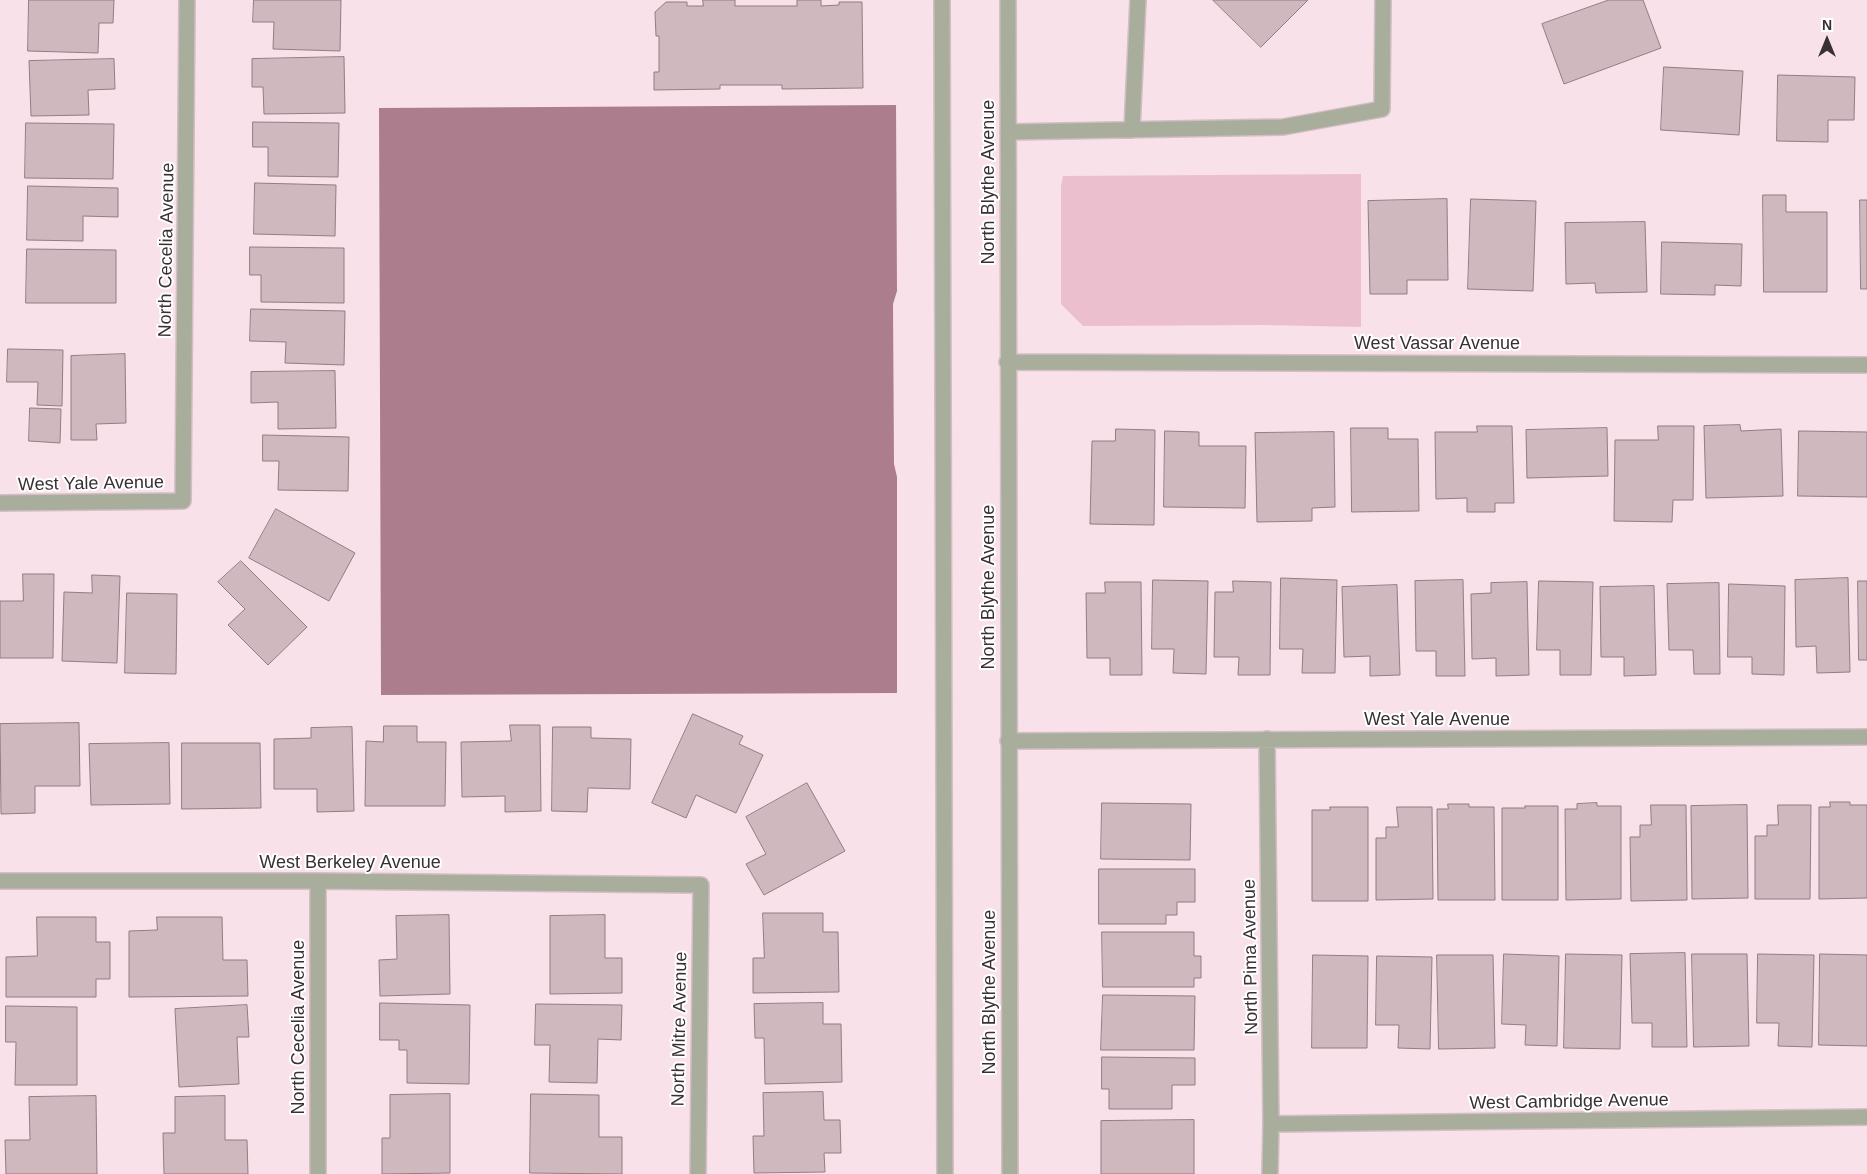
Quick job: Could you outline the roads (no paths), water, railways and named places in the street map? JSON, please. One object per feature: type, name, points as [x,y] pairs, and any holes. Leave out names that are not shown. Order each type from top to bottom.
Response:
[{"type":"street","name":"North Cecelia Avenue","points":[[183,501],[188,0]]},
{"type":"street","points":[[942,0],[945,1174]]},
{"type":"street","name":"North Blythe Avenue","points":[[1008,0],[1007,362],[1010,1174]]},
{"type":"street","points":[[1132,130],[1138,0]]},
{"type":"street","points":[[1008,132],[1283,127],[1382,109],[1383,0]]},
{"type":"street","name":"West Vassar Avenue","points":[[1007,362],[1867,365]]},
{"type":"street","name":"West Yale Avenue","points":[[0,503],[183,501]]},
{"type":"street","name":"West Yale Avenue","points":[[1008,740],[1867,737]]},
{"type":"street","name":"North Pima Avenue","points":[[1267,739],[1270,1174]]},
{"type":"street","name":"West Berkeley Avenue","points":[[0,881],[318,881],[700,885]]},
{"type":"street","name":"North Cecelia Avenue","points":[[318,881],[318,1174]]},
{"type":"street","name":"North Mitre Avenue","points":[[698,1174],[700,885]]},
{"type":"street","name":"West Cambridge Avenue","points":[[1271,1124],[1867,1117]]}]
